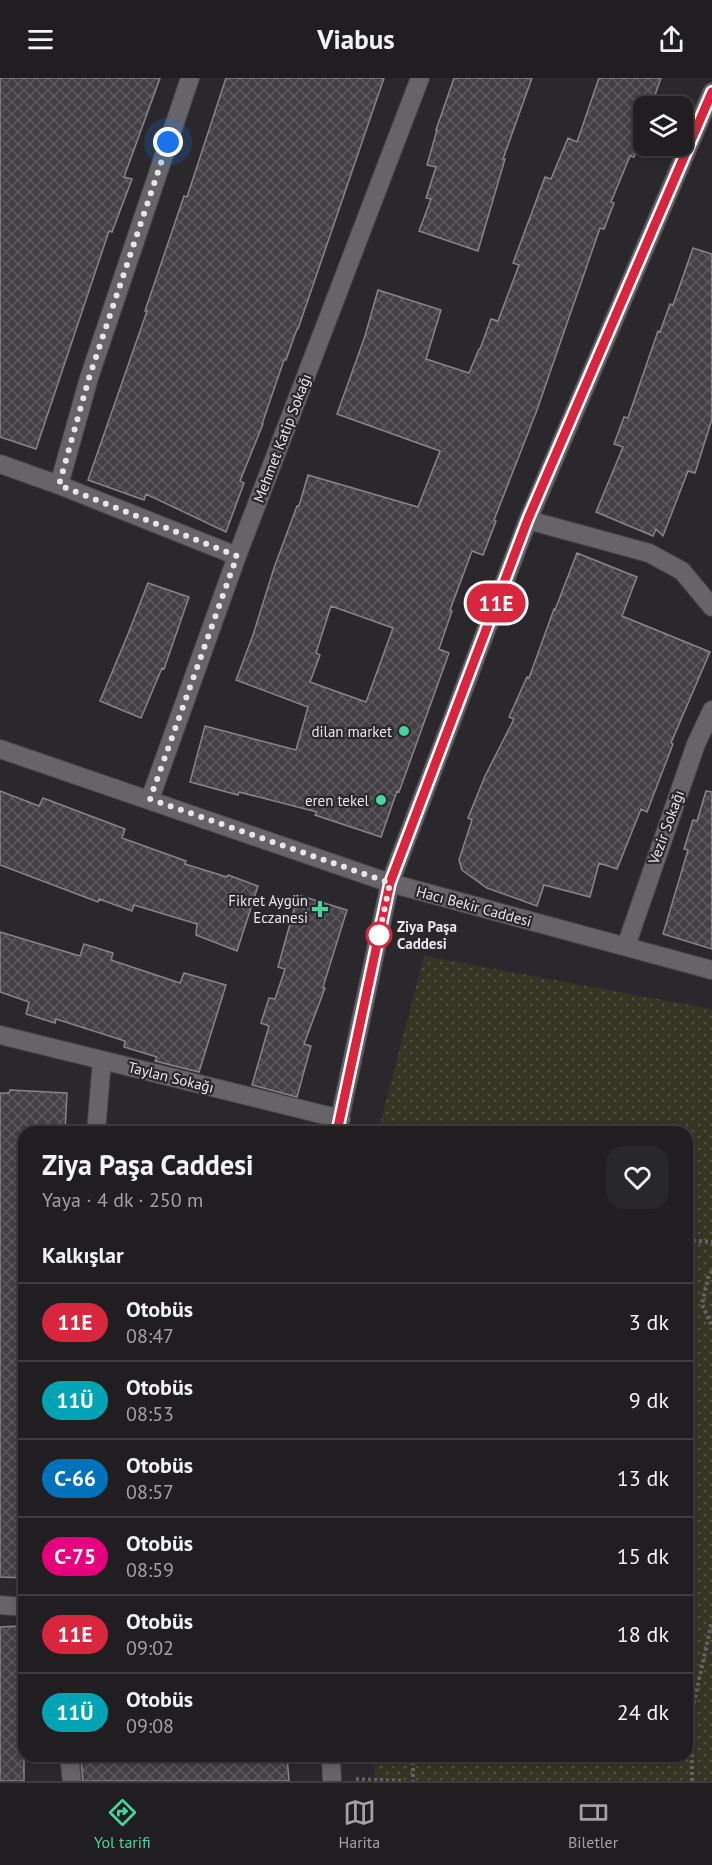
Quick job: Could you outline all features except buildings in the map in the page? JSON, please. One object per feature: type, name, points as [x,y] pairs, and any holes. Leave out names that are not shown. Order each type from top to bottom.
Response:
[{"type":"street","points":[[59,485],[89,378],[190,78]]},
{"type":"street","name":"Mehmet Katip Sokağı","points":[[150,799],[237,556],[420,78]]},
{"type":"street","points":[[339,1126],[390,883],[528,519],[712,92]]},
{"type":"street","points":[[0,464],[237,556]]},
{"type":"street","points":[[528,519],[649,553],[682,571],[712,606]]},
{"type":"street","name":"Vezir Sokağı","points":[[626,946],[696,744],[712,710]]},
{"type":"street","name":"Hacı Bekir Caddesi","points":[[0,749],[390,883],[712,970]]},
{"type":"street","name":"Taylan Sokağı","points":[[0,1035],[102,1060],[339,1126]]},
{"type":"street","points":[[96,1126],[102,1060]]},
{"type":"street","points":[[0,1605],[18,1606]]},
{"type":"street","points":[[70,1762],[72,1781]]},
{"type":"street","points":[[331,1762],[332,1780]]},
{"type":"path","points":[[693,1240],[712,1242]]},
{"type":"path","points":[[712,1271],[708,1278],[702,1305],[712,1326]]},
{"type":"path","points":[[693,1707],[712,1621]]},
{"type":"path","points":[[413,1762],[413,1781]]},
{"type":"path","points":[[692,1762],[692,1781]]},
{"type":"path","points":[[332,1780],[400,1781]]},
{"type":"green space","points":[[424,956],[712,1009],[712,1781],[376,1781],[374,1762],[693,1762],[693,1126],[380,1126]]},
{"type":"bus line","name":"11E","points":[[339,1126],[390,883],[528,519],[712,92]]},
{"type":"place","name":"dilan market","points":[[404,731]]},
{"type":"place","name":"eren tekel","points":[[381,800]]},
{"type":"place","name":"Fikret Aygün Eczanesi","points":[[320,909]]},
{"type":"place","name":"Ziya Paşa Caddesi","points":[[379,935]]},
{"type":"route","points":[[168,142],[89,378],[59,485],[237,556],[150,799],[390,883],[379,935]]}]
